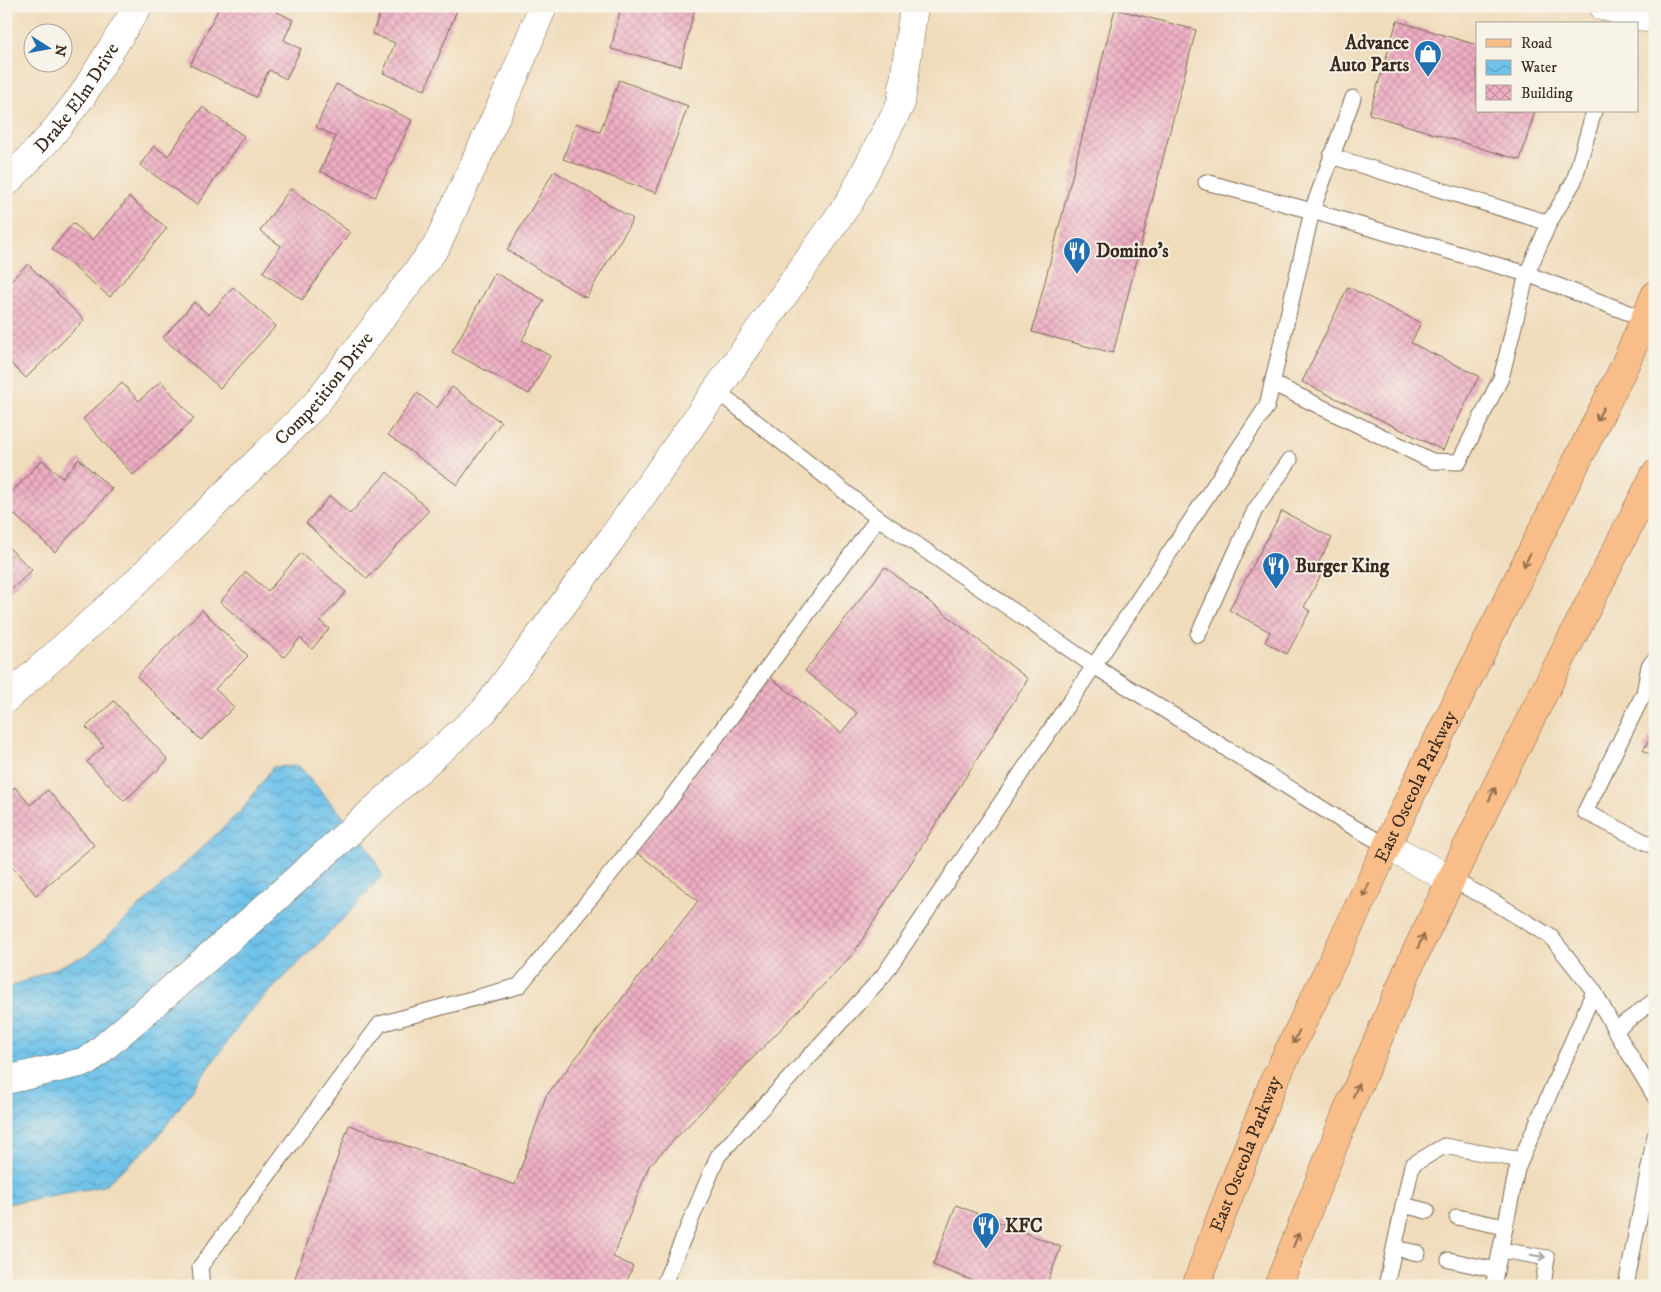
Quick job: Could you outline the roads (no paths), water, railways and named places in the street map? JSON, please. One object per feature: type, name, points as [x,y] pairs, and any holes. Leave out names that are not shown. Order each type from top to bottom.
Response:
[{"type":"main road","name":"East Osceola Parkway","points":[[1196,1286],[1217,1227],[1274,1084],[1425,765],[1622,371],[1650,307]]},
{"type":"main road","points":[[1278,1286],[1346,1114],[1413,958],[1450,879],[1652,486]]},
{"type":"street","name":"Competition Drive","points":[[6,699],[131,587],[320,398],[436,247],[516,75],[543,6]]},
{"type":"street","points":[[6,1080],[88,1061],[257,915],[484,711],[610,541],[850,201],[901,102],[914,6]]},
{"type":"street","points":[[1603,6],[1655,20]]},
{"type":"street","name":"Drake Elm Drive","points":[[6,184],[49,138],[82,96],[136,7]]},
{"type":"street","points":[[1387,846],[1450,879]]},
{"type":"lane","points":[[663,1286],[718,1156],[883,976],[1094,666],[1267,406],[1312,211],[1353,98]]},
{"type":"lane","points":[[1272,383],[1432,461],[1459,462],[1501,378],[1527,274],[1549,223],[1574,181],[1594,112]]},
{"type":"lane","points":[[1331,156],[1549,223]]},
{"type":"lane","points":[[1206,182],[1527,274],[1650,307]]},
{"type":"lane","points":[[717,391],[878,518],[1094,666],[1339,819],[1387,846]]},
{"type":"lane","points":[[1198,635],[1255,510],[1290,460]]},
{"type":"lane","points":[[202,1286],[200,1267],[380,1024],[519,986],[663,809],[878,518]]},
{"type":"lane","points":[[1655,658],[1650,666],[1644,693],[1585,812],[1655,847]]},
{"type":"lane","points":[[1450,879],[1551,937],[1594,991],[1655,1097]]},
{"type":"lane","points":[[1493,1286],[1517,1169],[1594,991]]},
{"type":"lane","points":[[1615,1030],[1655,1000]]},
{"type":"lane","points":[[1626,1286],[1655,1136]]},
{"type":"lane","points":[[1386,1286],[1412,1165],[1444,1146],[1521,1160]]},
{"type":"lane","points":[[1403,1205],[1427,1211]]},
{"type":"lane","points":[[1457,1217],[1505,1227]]},
{"type":"lane","points":[[1394,1248],[1418,1253]]},
{"type":"lane","points":[[1501,1250],[1547,1258],[1543,1286]]},
{"type":"lane","points":[[1449,1260],[1496,1270]]},
{"type":"water","points":[[299,766],[365,842],[382,875],[348,914],[250,1011],[154,1142],[104,1186],[6,1204],[6,989],[89,954],[243,809],[273,767]]},
{"type":"place","name":"Advance Auto Parts","points":[[1428,78]]},
{"type":"place","name":"Domino's","points":[[1077,275]]},
{"type":"place","name":"Burger King","points":[[1276,590]]},
{"type":"place","name":"KFC","points":[[986,1250]]}]
